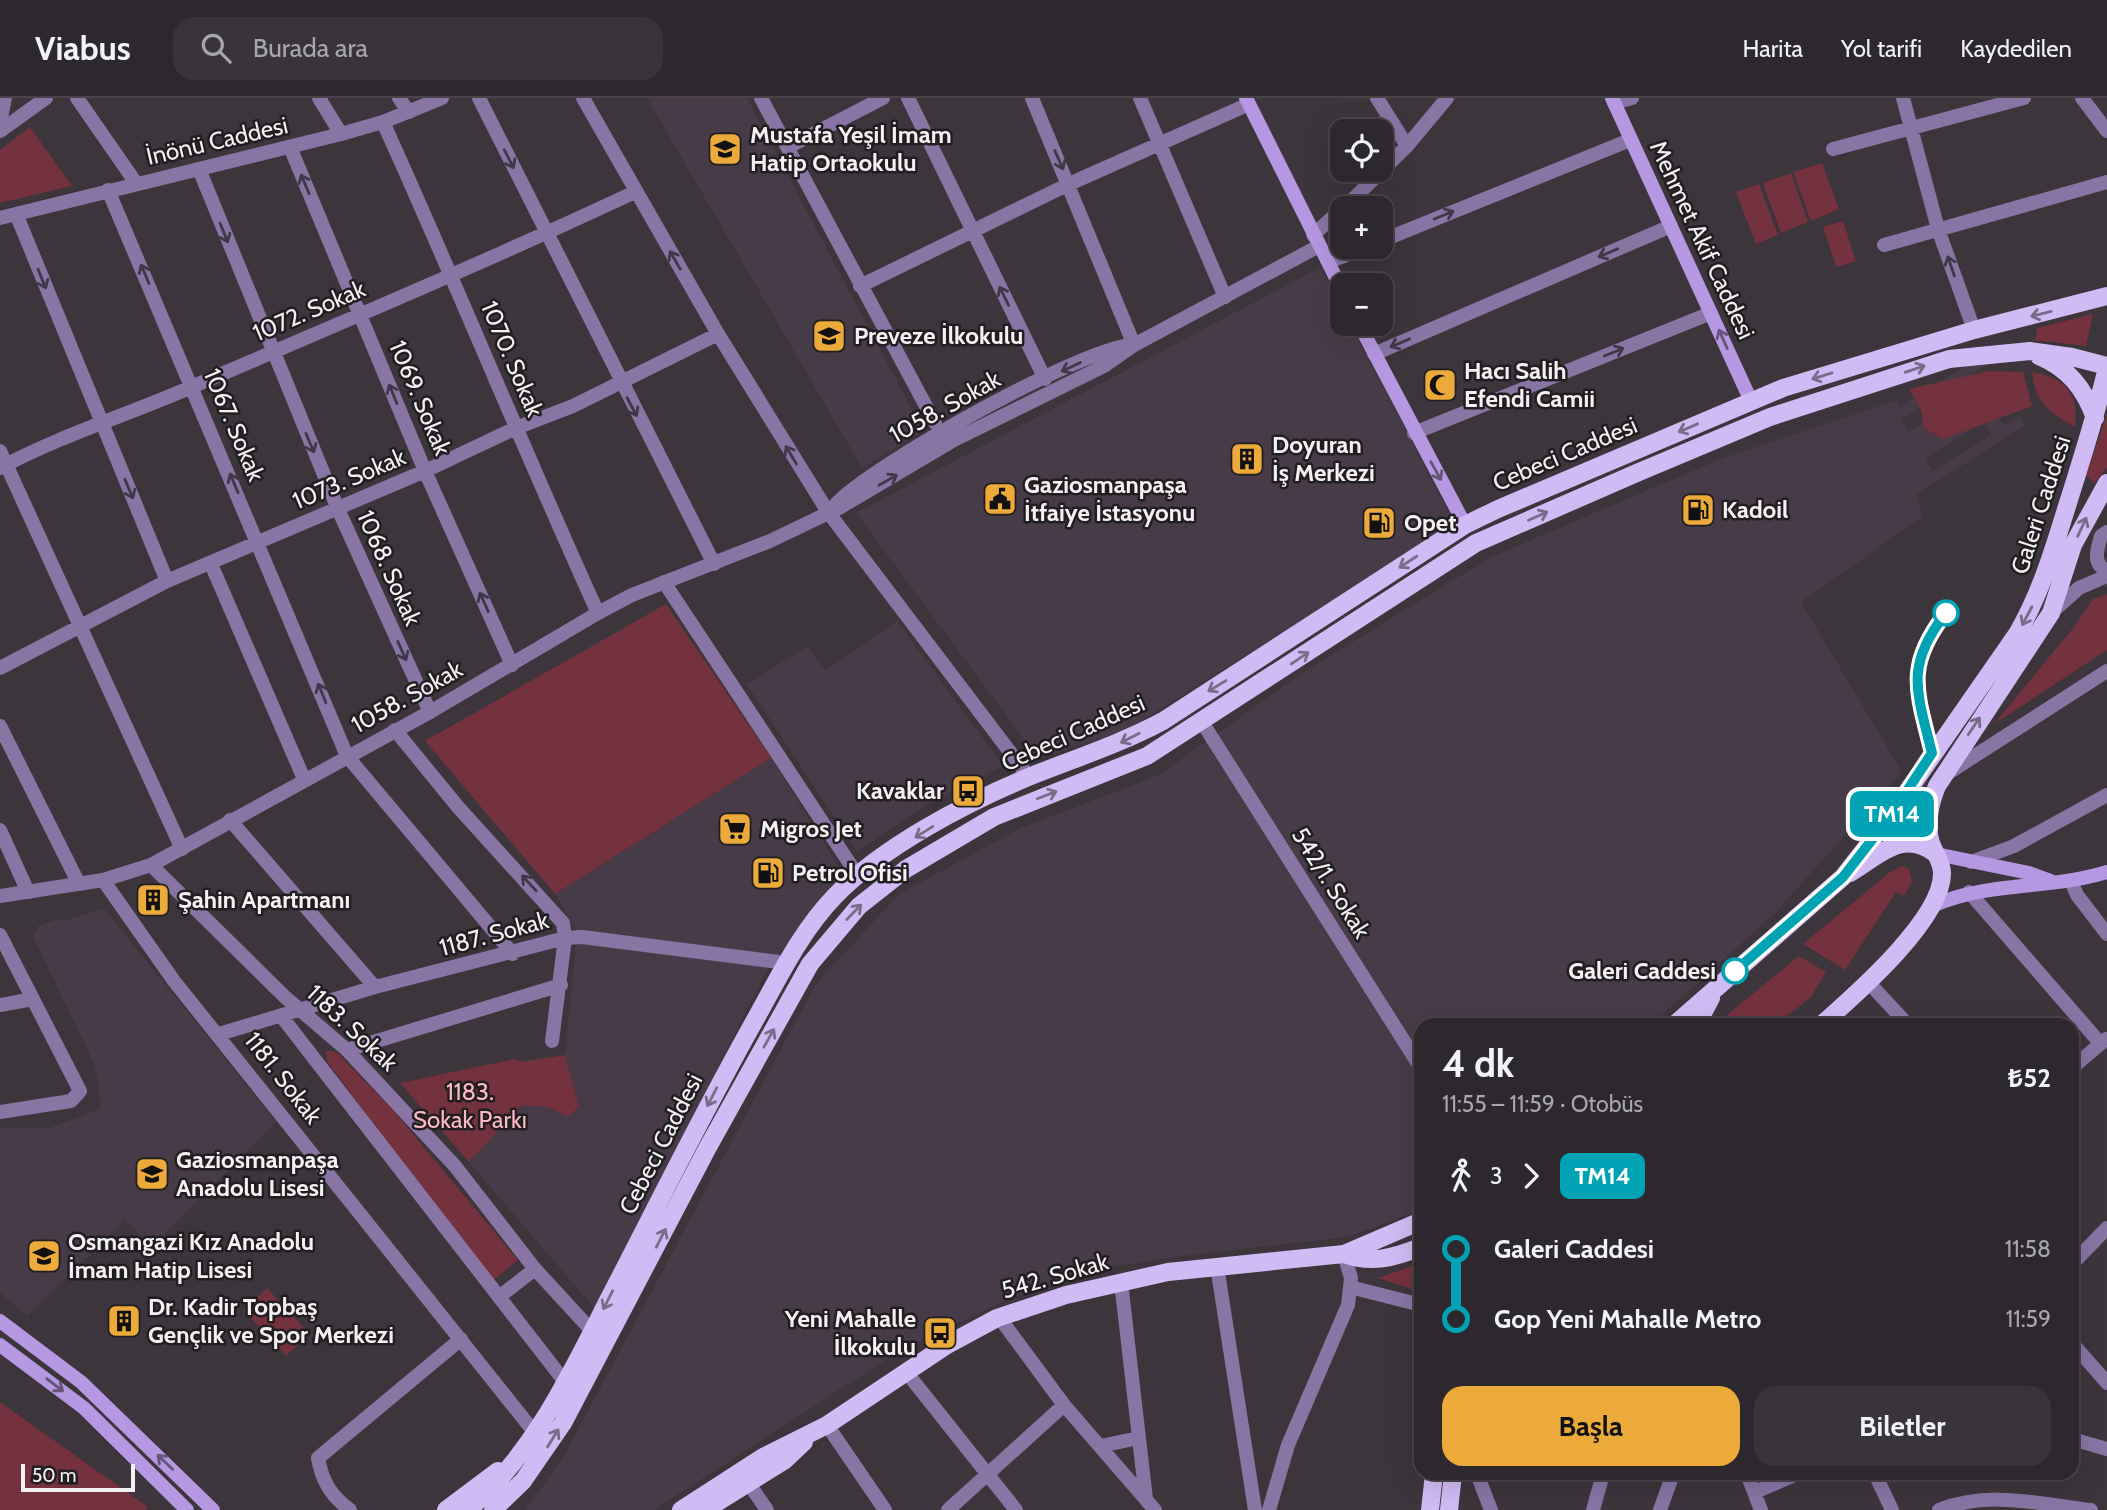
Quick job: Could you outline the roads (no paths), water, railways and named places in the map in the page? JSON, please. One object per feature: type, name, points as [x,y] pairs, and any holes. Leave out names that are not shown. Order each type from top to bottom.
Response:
[{"type":"main road","name":"Mehmet Akif Caddesi","points":[[1613,100],[1751,401]]},
{"type":"main road","points":[[1247,101],[1334,273]]},
{"type":"main road","name":"Cebeci Caddesi","points":[[468,1510],[502,1480],[535,1433],[592,1331],[723,1076],[790,957],[834,897],[858,876],[944,819],[1029,777],[1125,741],[1189,703],[1465,525],[1751,401],[1973,330],[2107,296]]},
{"type":"main road","points":[[1365,336],[1476,543]]},
{"type":"main road","points":[[2107,349],[2107,359]]},
{"type":"main road","points":[[2030,351],[2049,360],[2075,379],[2087,395],[2095,418]]},
{"type":"main road","name":"Cebeci Caddesi","points":[[493,1510],[510,1501],[563,1423],[708,1147],[810,964],[859,906],[906,869],[994,817],[1147,756],[1476,543],[1735,432],[1928,364],[1972,354],[2030,351],[2072,357],[2107,367]]},
{"type":"main road","name":"Galeri Caddesi","points":[[1682,1018],[1843,877],[1889,818],[2030,612],[2053,553],[2095,418],[2107,367]]},
{"type":"main road","points":[[1735,432],[1748,415],[1751,401]]},
{"type":"main road","name":"Galeri Caddesi","points":[[1830,1018],[1869,983],[1932,906],[1942,877],[1929,837],[1930,810],[1941,777],[2051,613],[2073,545],[2107,483]]},
{"type":"main road","points":[[1189,703],[1202,722]]},
{"type":"main road","points":[[1843,877],[1896,843],[1916,843],[1936,854],[2028,873],[2052,882]]},
{"type":"main road","points":[[1932,906],[1969,892],[2071,881],[2107,872]]},
{"type":"main road","points":[[790,957],[810,964]]},
{"type":"main road","points":[[1701,1018],[1720,986]]},
{"type":"main road","points":[[1344,1254],[1414,1224]]},
{"type":"main road","points":[[1344,1254],[1363,1261],[1379,1261],[1414,1249]]},
{"type":"main road","name":"542. Sokak","points":[[681,1510],[763,1457],[827,1425],[947,1345],[999,1317],[1056,1298],[1121,1282],[1217,1265],[1344,1254]]},
{"type":"main road","points":[[0,1321],[81,1382],[213,1510]]},
{"type":"main road","points":[[0,1345],[84,1408],[187,1510]]},
{"type":"main road","name":"542. Sokak","points":[[705,1510],[785,1460],[811,1434]]},
{"type":"main road","points":[[446,1510],[523,1452]]},
{"type":"main road","points":[[1430,1510],[1433,1480]]},
{"type":"main road","points":[[1448,1510],[1452,1480]]},
{"type":"street","points":[[0,123],[5,98]]},
{"type":"street","points":[[0,131],[46,98]]},
{"type":"street","points":[[77,98],[136,183]]},
{"type":"street","points":[[319,98],[341,134]]},
{"type":"street","points":[[399,98],[409,112]]},
{"type":"street","name":"İnönü Caddesi","points":[[0,218],[17,216],[108,190],[341,134],[383,122],[442,98]]},
{"type":"street","points":[[479,98],[620,384],[714,564]]},
{"type":"street","points":[[583,98],[718,334],[828,512],[1029,777]]},
{"type":"street","points":[[761,98],[941,434]]},
{"type":"street","points":[[788,147],[883,98]]},
{"type":"street","points":[[908,98],[1048,385]]},
{"type":"street","points":[[1032,98],[1134,345]]},
{"type":"street","points":[[1140,98],[1225,297]]},
{"type":"street","points":[[1377,98],[1407,146]]},
{"type":"street","name":"1058. Sokak","points":[[1356,196],[1407,146],[1447,98]]},
{"type":"street","points":[[1613,100],[1632,98]]},
{"type":"street","points":[[1903,98],[1938,229],[1973,330]]},
{"type":"street","points":[[1833,149],[2024,98]]},
{"type":"street","points":[[2082,98],[2107,131]]},
{"type":"street","points":[[860,286],[1247,101]]},
{"type":"street","name":"1070. Sokak","points":[[383,122],[453,276],[516,428],[598,613]]},
{"type":"street","points":[[1393,236],[1630,140]]},
{"type":"street","name":"1069. Sokak","points":[[290,147],[425,471],[512,665]]},
{"type":"street","name":"1068. Sokak","points":[[199,169],[338,509],[429,712]]},
{"type":"street","points":[[1884,245],[2107,182]]},
{"type":"street","name":"1067. Sokak","points":[[108,190],[348,756],[513,954]]},
{"type":"street","name":"1072. Sokak","points":[[3,466],[100,422],[193,387],[453,276],[635,192]]},
{"type":"street","points":[[17,216],[167,581]]},
{"type":"street","name":"1058. Sokak","points":[[0,896],[103,880],[151,864],[183,849],[230,820],[512,665],[598,613],[828,512],[941,434],[1048,385],[1104,366],[1134,345],[1225,297],[1316,241],[1330,224]]},
{"type":"street","points":[[1374,354],[1671,226]]},
{"type":"street","points":[[1329,262],[1336,259]]},
{"type":"street","points":[[1415,433],[1711,313]]},
{"type":"street","name":"1073. Sokak","points":[[0,668],[79,624],[167,581],[425,471],[516,428],[573,406],[718,334]]},
{"type":"street","points":[[0,451],[3,466],[183,849]]},
{"type":"street","points":[[2051,613],[2079,588],[2107,573],[2096,559],[2101,536],[2107,532]]},
{"type":"street","points":[[211,564],[304,779]]},
{"type":"street","points":[[664,582],[858,876]]},
{"type":"street","points":[[1941,777],[2107,671]]},
{"type":"street","name":"542/1. Sokak","points":[[1202,722],[1414,1057]]},
{"type":"street","points":[[0,726],[79,884]]},
{"type":"street","points":[[395,730],[458,807],[556,912],[563,923],[565,938],[561,985],[552,1041]]},
{"type":"street","points":[[1971,862],[2005,851],[2107,795]]},
{"type":"street","points":[[230,820],[374,987]]},
{"type":"street","points":[[0,830],[28,892]]},
{"type":"street","name":"1183. Sokak","points":[[151,864],[236,950],[347,1050],[455,1166],[535,1269],[592,1331]]},
{"type":"street","name":"1181. Sokak","points":[[103,880],[174,981],[535,1433]]},
{"type":"street","points":[[2071,881],[2077,895],[2107,934]]},
{"type":"street","points":[[1969,892],[2104,1041],[2079,1062]]},
{"type":"street","points":[[0,935],[77,1082],[78,1096],[59,1104],[0,1112]]},
{"type":"street","name":"1187. Sokak","points":[[219,1034],[374,987],[513,954],[565,938],[582,937],[790,957]]},
{"type":"street","points":[[1869,983],[1902,1018]]},
{"type":"street","points":[[347,1050],[561,985]]},
{"type":"street","points":[[0,1005],[33,999]]},
{"type":"street","points":[[282,1017],[565,1382]]},
{"type":"street","points":[[2079,1257],[2107,1228]]},
{"type":"street","points":[[1269,1510],[1288,1445],[1348,1306],[1351,1278],[1344,1254]]},
{"type":"street","points":[[1217,1265],[1255,1510]]},
{"type":"street","points":[[499,1297],[535,1269]]},
{"type":"street","points":[[1121,1282],[1138,1438],[1151,1505]]},
{"type":"street","points":[[1350,1287],[1414,1304]]},
{"type":"street","points":[[999,1317],[1064,1405],[1151,1505]]},
{"type":"street","points":[[350,1510],[336,1500],[321,1477],[318,1458],[384,1407],[461,1339]]},
{"type":"street","points":[[2079,1351],[2107,1383]]},
{"type":"street","points":[[907,1373],[1016,1510]]},
{"type":"street","points":[[948,1510],[1064,1405]]},
{"type":"street","points":[[827,1425],[885,1510]]},
{"type":"street","points":[[1101,1446],[1138,1438]]},
{"type":"street","points":[[2079,1441],[2107,1449]]},
{"type":"street","points":[[1479,1480],[1491,1510]]},
{"type":"street","points":[[1593,1510],[1601,1480]]},
{"type":"street","points":[[1660,1510],[1671,1480]]},
{"type":"street","points":[[1750,1480],[1761,1510]]},
{"type":"street","points":[[1755,1492],[1783,1480]]},
{"type":"street","points":[[1878,1480],[1892,1510]]},
{"type":"street","points":[[749,1484],[767,1510]]},
{"type":"street","points":[[1939,1510],[1982,1499],[2010,1499],[2088,1510]]},
{"type":"place","name":"Mustafa Yeşil İmam Hatip Ortaokulu","points":[[725,149]]},
{"type":"place","name":"Preveze İlkokulu","points":[[829,336]]},
{"type":"place","name":"Hacı Salih Efendi Camii","points":[[1440,385]]},
{"type":"place","name":"Doyuran İş Merkezi","points":[[1247,459]]},
{"type":"place","name":"Gaziosmanpaşa İtfaiye İstasyonu","points":[[1000,499]]},
{"type":"place","name":"Kadoil","points":[[1698,510]]},
{"type":"place","name":"Opet","points":[[1379,523]]},
{"type":"place","name":"Kavaklar","points":[[968,791]]},
{"type":"place","name":"Migros Jet","points":[[735,829]]},
{"type":"place","name":"Petrol Ofisi","points":[[768,873]]},
{"type":"place","name":"Şahin Apartmanı","points":[[153,900]]},
{"type":"place","name":"Galeri Caddesi","points":[[1735,971]]},
{"type":"place","name":"Gaziosmanpaşa Anadolu Lisesi","points":[[152,1174]]},
{"type":"place","name":"Osmangazi Kız Anadolu İmam Hatip Lisesi","points":[[44,1256]]},
{"type":"place","name":"Dr. Kadir Topbaş Gençlik ve Spor Merkezi","points":[[124,1321]]},
{"type":"place","name":"Yeni Mahalle İlkokulu","points":[[940,1333]]},
{"type":"park label","name":"1183. Sokak Parkı","points":[[470,1106]]}]
